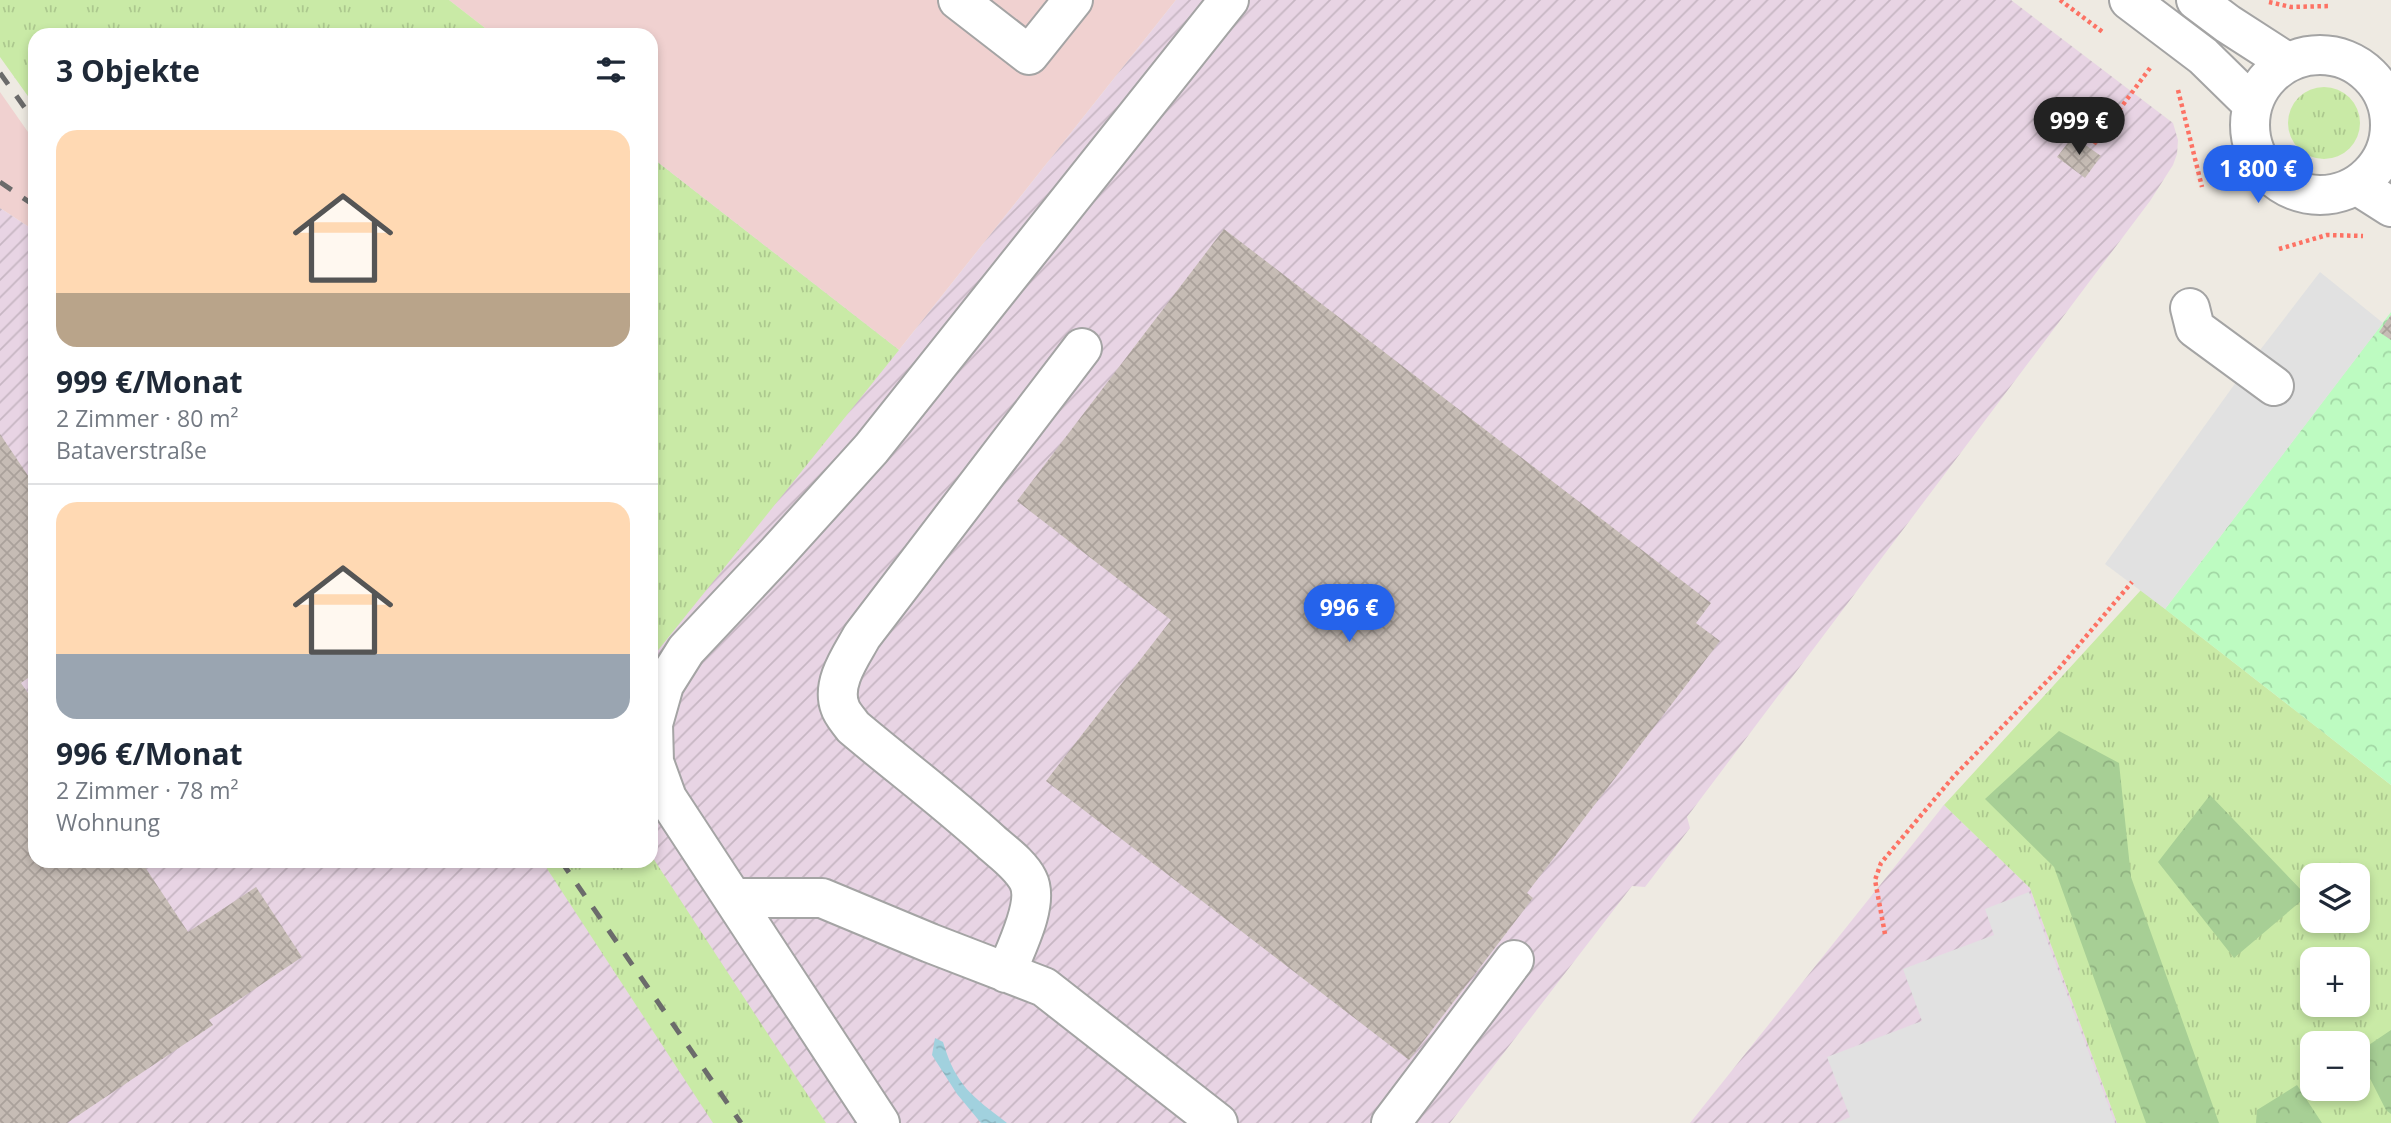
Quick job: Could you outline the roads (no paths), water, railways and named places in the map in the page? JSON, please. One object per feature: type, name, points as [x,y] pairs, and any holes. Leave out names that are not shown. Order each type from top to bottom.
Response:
[{"type":"street","points":[[958,0],[1029,55],[1073,0]]},
{"type":"street","points":[[658,706],[664,685],[686,650],[871,449],[1229,0]]},
{"type":"street","points":[[2129,0],[2203,56],[2252,104]]},
{"type":"street","points":[[2196,0],[2287,62]]},
{"type":"street","points":[[2312,55],[2338,57],[2361,68],[2381,88],[2391,116],[2390,145],[2378,168],[2358,186],[2327,197],[2295,192],[2273,179],[2258,159],[2250,132],[2252,104],[2266,80],[2287,62],[2312,55]]},
{"type":"street","points":[[2358,186],[2382,222]]},
{"type":"street","points":[[2190,308],[2195,328],[2274,386]]},
{"type":"street","points":[[1006,972],[1026,924],[1030,900],[1029,881],[1014,863],[976,829],[852,727],[839,706],[839,691],[842,673],[862,636],[1082,348]]},
{"type":"street","points":[[658,773],[667,798],[880,1123]]},
{"type":"street","points":[[733,898],[822,898],[1044,987],[1218,1123]]},
{"type":"street","points":[[1391,1123],[1514,960]]},
{"type":"water","points":[[935,1038],[943,1042],[954,1069],[967,1089],[1007,1123],[981,1123],[957,1094],[932,1055]]},
{"type":"railway","points":[[0,73],[28,112]]},
{"type":"railway","points":[[0,182],[28,201]]},
{"type":"railway","points":[[566,868],[741,1123]]}]
